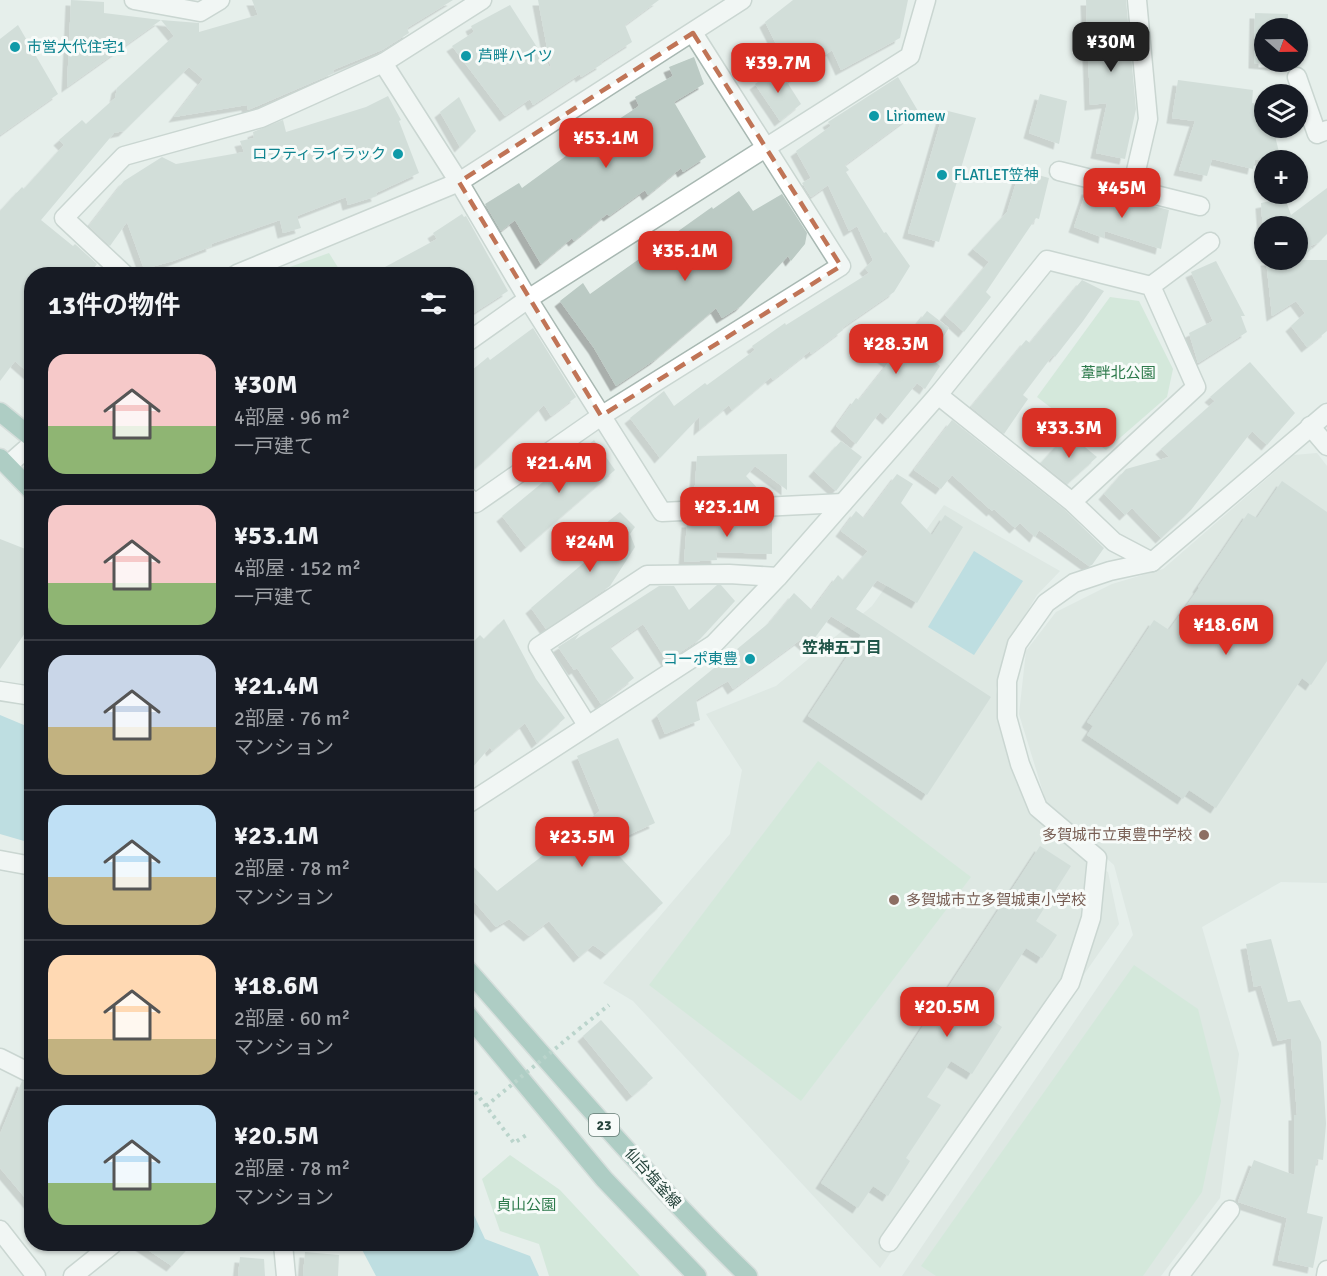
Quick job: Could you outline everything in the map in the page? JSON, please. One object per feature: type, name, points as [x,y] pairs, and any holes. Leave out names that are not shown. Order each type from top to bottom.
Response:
[{"type":"main road","points":[[0,412],[24,432]]},
{"type":"main road","points":[[4,461],[24,482]]},
{"type":"main road","name":"仙台塩釜線","points":[[474,977],[697,1227],[748,1276]]},
{"type":"main road","name":"23","points":[[474,1023],[604,1179],[697,1276]]},
{"type":"street","points":[[134,0],[200,12],[220,0]]},
{"type":"street","points":[[116,267],[64,218],[124,156],[261,118],[383,63],[482,0]]},
{"type":"street","points":[[254,267],[459,182],[742,0]]},
{"type":"street","points":[[474,337],[528,299],[910,56],[926,0]]},
{"type":"street","points":[[1132,188],[1148,119],[1137,0]]},
{"type":"street","points":[[474,501],[476,503],[601,416],[841,266],[693,33]]},
{"type":"street","points":[[383,63],[662,512],[843,503]]},
{"type":"street","points":[[1297,77],[1317,134],[1327,130]]},
{"type":"street","points":[[1059,171],[1200,206]]},
{"type":"street","points":[[1151,286],[1210,242]]},
{"type":"street","points":[[474,800],[714,644],[778,577],[938,395],[1047,260],[1151,286]]},
{"type":"street","points":[[1072,502],[1196,387],[1151,286]]},
{"type":"street","points":[[938,395],[1072,502],[1114,542],[1152,562]]},
{"type":"street","points":[[889,1242],[1070,983],[1091,918],[1097,858],[1038,808],[1020,764],[1007,717],[1007,681],[1017,645],[1046,603],[1074,583],[1110,571],[1152,562],[1327,413]]},
{"type":"street","points":[[1310,426],[1327,446]]},
{"type":"street","points":[[4,461],[24,449]]},
{"type":"street","points":[[587,726],[538,647],[647,575],[729,574],[778,577]]},
{"type":"street","points":[[0,692],[24,695]]},
{"type":"street","points":[[0,860],[24,864]]},
{"type":"street","points":[[0,1058],[24,1070]]},
{"type":"street","points":[[1179,1276],[1230,1210]]},
{"type":"street","points":[[0,1230],[36,1276]]},
{"type":"street","points":[[73,1276],[104,1251]]},
{"type":"street","points":[[284,1251],[286,1276]]},
{"type":"street","points":[[1326,1276],[1327,1270]]},
{"type":"path","points":[[486,1106],[609,1005]]},
{"type":"path","points":[[474,1090],[514,1143],[528,1134]]},
{"type":"highlighted area","points":[[693,33],[841,266],[601,416],[459,182]]},
{"type":"shaded area","name":"多賀城市立東豊中学校","points":[[1317,453],[1327,466],[1327,883],[1281,882],[1202,927],[1239,1054],[1220,1198],[1161,1276],[902,1276],[1133,935],[1114,865],[1047,805],[1019,714],[1026,651],[1056,612],[1112,584],[1163,569],[1294,455]]},
{"type":"shaded area","name":"多賀城市立多賀城東小学校","points":[[944,505],[1060,571],[1037,595],[1010,640],[996,689],[1009,756],[1033,816],[1087,861],[1108,872],[1119,924],[880,1268],[633,1001],[603,983],[730,834],[742,770],[706,714],[776,686],[872,606]]},
{"type":"green space","points":[[329,253],[338,267],[290,267]]},
{"type":"green space","name":"葦畔北公園","points":[[1110,297],[1139,301],[1173,369],[1167,397],[1106,450],[1037,397]]},
{"type":"green space","points":[[818,761],[971,877],[801,1101],[649,985]]},
{"type":"green space","points":[[1134,965],[1198,1009],[1221,1101],[1202,1192],[1143,1276],[936,1276],[921,1266]]},
{"type":"green space","name":"貞山公園","points":[[510,1155],[560,1190],[640,1276],[549,1276],[539,1244],[500,1231],[482,1179]]},
{"type":"water","points":[[974,551],[1023,581],[974,655],[928,627]]},
{"type":"water","points":[[0,715],[24,725],[24,841],[0,834]]},
{"type":"water","points":[[474,1215],[485,1239],[530,1256],[539,1276],[376,1276],[363,1251],[474,1251]]},
{"type":"building","points":[[71,0],[104,2],[104,13],[161,20],[67,87]]},
{"type":"building","points":[[252,0],[453,0],[407,28],[409,33],[382,50],[248,110],[247,105],[174,117],[203,79],[189,67],[124,131],[114,133],[41,220],[73,246],[75,244],[97,264],[95,267],[24,267],[24,369],[15,361],[0,381],[0,211],[22,187],[24,189],[64,145],[59,140],[82,120],[86,124],[115,98],[117,88],[174,36],[161,20],[199,23],[199,32],[258,15]]},
{"type":"building","points":[[538,0],[659,0],[625,25],[632,42],[601,62],[602,64],[581,77],[580,74],[533,105],[530,99],[505,116],[452,46],[474,32],[471,26],[510,5],[551,69]]},
{"type":"building","points":[[793,0],[908,0],[900,38],[841,70],[832,50],[793,78],[765,22]]},
{"type":"building","points":[[1086,0],[1126,0],[1136,109],[1125,159],[1096,153],[1107,103],[1090,105]]},
{"type":"building","points":[[1255,13],[1288,14],[1288,18],[1255,18]]},
{"type":"building","points":[[18,25],[58,94],[0,135],[0,39]]},
{"type":"building","points":[[694,57],[704,84],[674,102],[706,157],[683,172],[681,168],[648,195],[645,190],[609,216],[607,214],[574,241],[572,238],[541,264],[515,220],[501,231],[485,204],[519,183],[522,188],[639,106],[635,97],[673,76],[669,67]]},
{"type":"building","points":[[778,68],[801,104],[780,121],[755,84]]},
{"type":"building","points":[[898,77],[918,111],[845,165],[849,170],[846,172],[884,233],[886,232],[910,266],[894,292],[842,328],[843,330],[811,354],[810,351],[773,380],[771,377],[732,410],[729,405],[699,430],[700,416],[660,458],[630,418],[664,391],[674,406],[755,350],[752,346],[785,323],[786,325],[869,273],[865,268],[873,260],[857,226],[849,231],[828,185],[811,197],[802,183],[811,178],[796,151],[831,126],[828,122]]},
{"type":"building","points":[[1178,80],[1253,90],[1254,138],[1276,138],[1278,150],[1254,150],[1253,169],[1212,159],[1207,176],[1179,170],[1195,121],[1172,118]]},
{"type":"building","points":[[1040,94],[1067,101],[1059,144],[1029,133]]},
{"type":"building","points":[[388,96],[401,120],[399,121],[419,173],[376,193],[377,196],[348,205],[346,197],[297,216],[301,228],[283,233],[280,220],[211,244],[212,246],[173,261],[151,267],[143,267],[127,222],[110,246],[89,226],[124,181],[162,157],[176,164],[244,152],[240,141],[254,138],[253,132],[283,120],[286,132],[366,107]]},
{"type":"building","points":[[459,97],[476,131],[460,147],[440,112]]},
{"type":"building","name":"FLATLET笠神","points":[[944,110],[976,118],[939,242],[908,233]]},
{"type":"building","points":[[1020,170],[1049,178],[1039,219],[1036,218],[986,292],[991,297],[964,332],[945,315],[989,262],[973,249],[1007,212]]},
{"type":"building","points":[[1327,188],[1327,234],[1318,243],[1310,246],[1312,248],[1308,252],[1308,216],[1262,216],[1261,204],[1287,204],[1291,215]]},
{"type":"building","points":[[1087,189],[1169,210],[1161,249],[1105,231],[1104,238],[1074,227]]},
{"type":"building","points":[[739,191],[753,211],[782,194],[807,233],[805,244],[791,261],[788,256],[741,306],[722,318],[716,308],[656,359],[616,386],[594,348],[560,301],[583,283],[590,294],[712,207],[713,209]]},
{"type":"building","points":[[462,214],[466,216],[508,291],[474,313],[474,267],[385,267],[437,239],[433,233]]},
{"type":"building","points":[[1308,260],[1327,260],[1327,331],[1307,347],[1291,326],[1305,313],[1296,301],[1272,316],[1267,270],[1308,270]]},
{"type":"building","points":[[1216,261],[1245,316],[1241,316],[1247,332],[1198,363],[1189,333],[1213,321],[1191,272]]},
{"type":"building","points":[[1082,280],[1104,291],[1055,357],[1053,355],[1023,395],[1028,399],[1004,434],[971,407],[1026,340],[1030,343]]},
{"type":"building","points":[[927,311],[949,328],[930,357],[940,366],[925,389],[917,383],[888,419],[880,412],[856,444],[836,426],[856,398],[859,400],[889,362],[874,351],[892,329],[905,339]]},
{"type":"building","points":[[533,328],[576,397],[551,416],[544,405],[474,469],[474,368],[488,357],[490,360]]},
{"type":"building","points":[[1250,362],[1295,413],[1267,445],[1252,431],[1191,510],[1161,538],[1132,508],[1125,515],[1104,494],[1126,469],[1169,457],[1161,449],[1215,401],[1210,397]]},
{"type":"building","points":[[952,420],[1065,510],[1104,548],[1092,565],[1089,566],[1039,530],[1035,537],[1020,523],[1015,528],[952,475],[941,489],[914,470]]},
{"type":"building","points":[[1068,433],[1097,457],[1067,484],[1041,463]]},
{"type":"building","points":[[594,440],[615,470],[526,547],[502,516]]},
{"type":"building","points":[[841,441],[862,457],[836,491],[814,471]]},
{"type":"building","points":[[787,454],[787,490],[755,466],[746,476],[765,496],[694,499],[697,456]]},
{"type":"building","points":[[897,474],[913,484],[901,503],[932,535],[945,515],[963,527],[917,603],[877,580],[856,609],[991,697],[927,795],[808,716],[861,635],[831,616],[808,647],[800,640],[733,689],[728,681],[696,700],[700,720],[665,734],[657,715],[770,622],[794,593],[812,610],[838,575],[843,580],[868,551],[841,531],[856,511],[864,518]]},
{"type":"building","points":[[1282,481],[1327,512],[1327,661],[1311,685],[1302,678],[1216,808],[1189,790],[1183,799],[1087,735],[1093,726],[1087,722],[1154,620],[1169,630],[1248,513],[1257,518]]},
{"type":"building","points":[[620,512],[635,527],[630,534],[635,547],[610,586],[546,629],[531,608],[600,549],[590,536]]},
{"type":"building","points":[[772,518],[772,554],[716,552],[717,560],[684,562],[687,522]]},
{"type":"building","points":[[0,539],[24,548],[24,634],[0,669]]},
{"type":"building","points":[[717,585],[721,585],[735,601],[700,639],[667,661],[643,624],[610,647],[634,678],[601,704],[577,668],[574,670],[558,647],[580,633],[575,640],[659,586],[674,586],[689,610]]},
{"type":"building","points":[[504,619],[536,679],[565,718],[537,743],[525,723],[492,751],[490,747],[474,766],[474,641],[480,635],[484,639]]},
{"type":"building","points":[[618,738],[655,823],[608,844],[663,903],[606,954],[593,945],[579,957],[549,921],[529,936],[509,919],[496,927],[474,901],[474,867],[497,891],[600,811],[577,756]]},
{"type":"building","points":[[1040,846],[1071,866],[1036,921],[1057,935],[1042,958],[1026,948],[983,1014],[1002,1027],[972,1074],[951,1061],[927,1097],[941,1105],[906,1158],[910,1161],[888,1196],[873,1186],[858,1208],[821,1183]]},
{"type":"building","points":[[1271,939],[1288,1002],[1300,1000],[1321,1042],[1326,1124],[1323,1160],[1317,1159],[1307,1213],[1323,1217],[1313,1268],[1278,1260],[1287,1218],[1238,1202],[1254,1160],[1294,1175],[1294,1115],[1297,1115],[1291,1038],[1278,1041],[1261,985],[1254,987],[1246,944]]},
{"type":"building","points":[[601,1020],[653,1078],[632,1096],[583,1036]]},
{"type":"building","points":[[22,1081],[24,1082],[24,1196],[0,1168],[0,1134]]},
{"type":"building","points":[[150,1251],[186,1251],[172,1266]]},
{"type":"building","points":[[305,1252],[339,1255],[338,1276],[303,1276]]},
{"type":"building","points":[[240,1257],[264,1259],[265,1276],[238,1276]]},
{"type":"place","name":"市営大代住宅1","points":[[15,47]]},
{"type":"place","name":"芦畔ハイツ","points":[[466,56]]},
{"type":"place","name":"Liriomew","points":[[874,116]]},
{"type":"place","name":"ロフティライラック","points":[[398,154]]},
{"type":"place","name":"FLATLET笠神","points":[[942,175]]},
{"type":"place","name":"コーポ東豊","points":[[750,659]]},
{"type":"place","name":"多賀城市立東豊中学校","points":[[1204,835]]},
{"type":"place","name":"多賀城市立多賀城東小学校","points":[[894,900]]},
{"type":"district","name":"笠神五丁目","points":[[842,648]]}]
